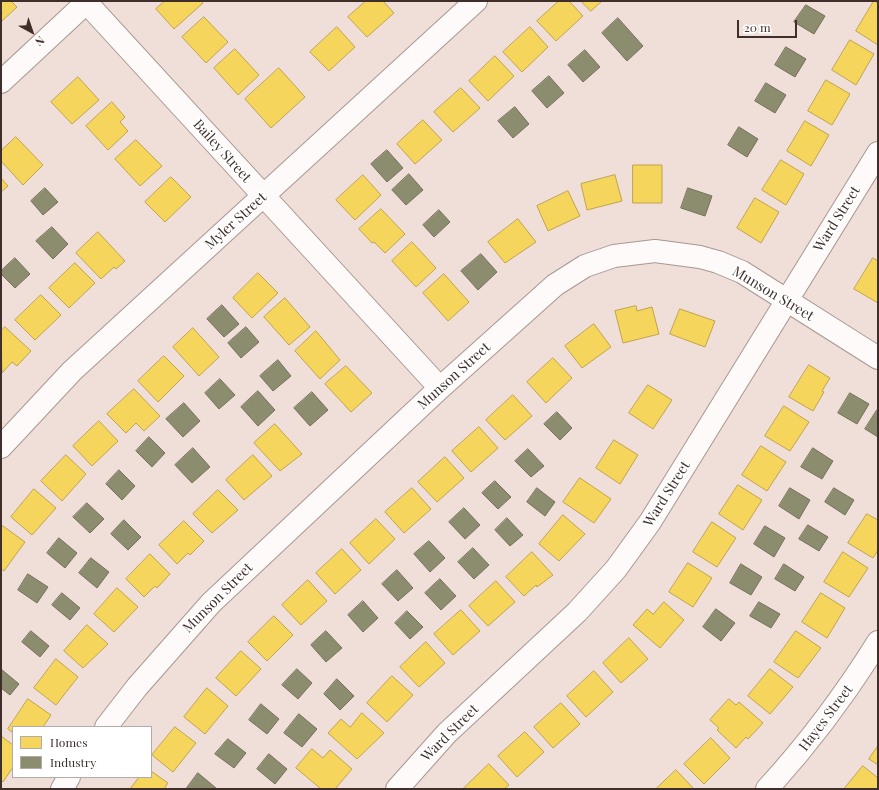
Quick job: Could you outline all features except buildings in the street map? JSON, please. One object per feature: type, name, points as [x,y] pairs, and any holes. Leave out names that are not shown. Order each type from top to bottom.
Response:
[{"type":"street","name":"Myler Street","points":[[1,447],[72,371],[476,1]]},
{"type":"street","name":"Bailey Street","points":[[86,2],[440,388]]},
{"type":"street","points":[[1,82],[86,2]]},
{"type":"street","name":"Ward Street","points":[[397,789],[447,733],[577,612],[616,569],[650,522],[878,153]]},
{"type":"street","name":"Munson Street","points":[[107,726],[137,687],[210,603],[440,388],[554,285],[585,266],[614,256],[655,251],[700,257],[718,262],[742,272],[878,358]]},
{"type":"street","name":"Hayes Street","points":[[767,789],[818,730],[843,697],[878,642]]},
{"type":"street","points":[[62,789],[69,778]]}]
